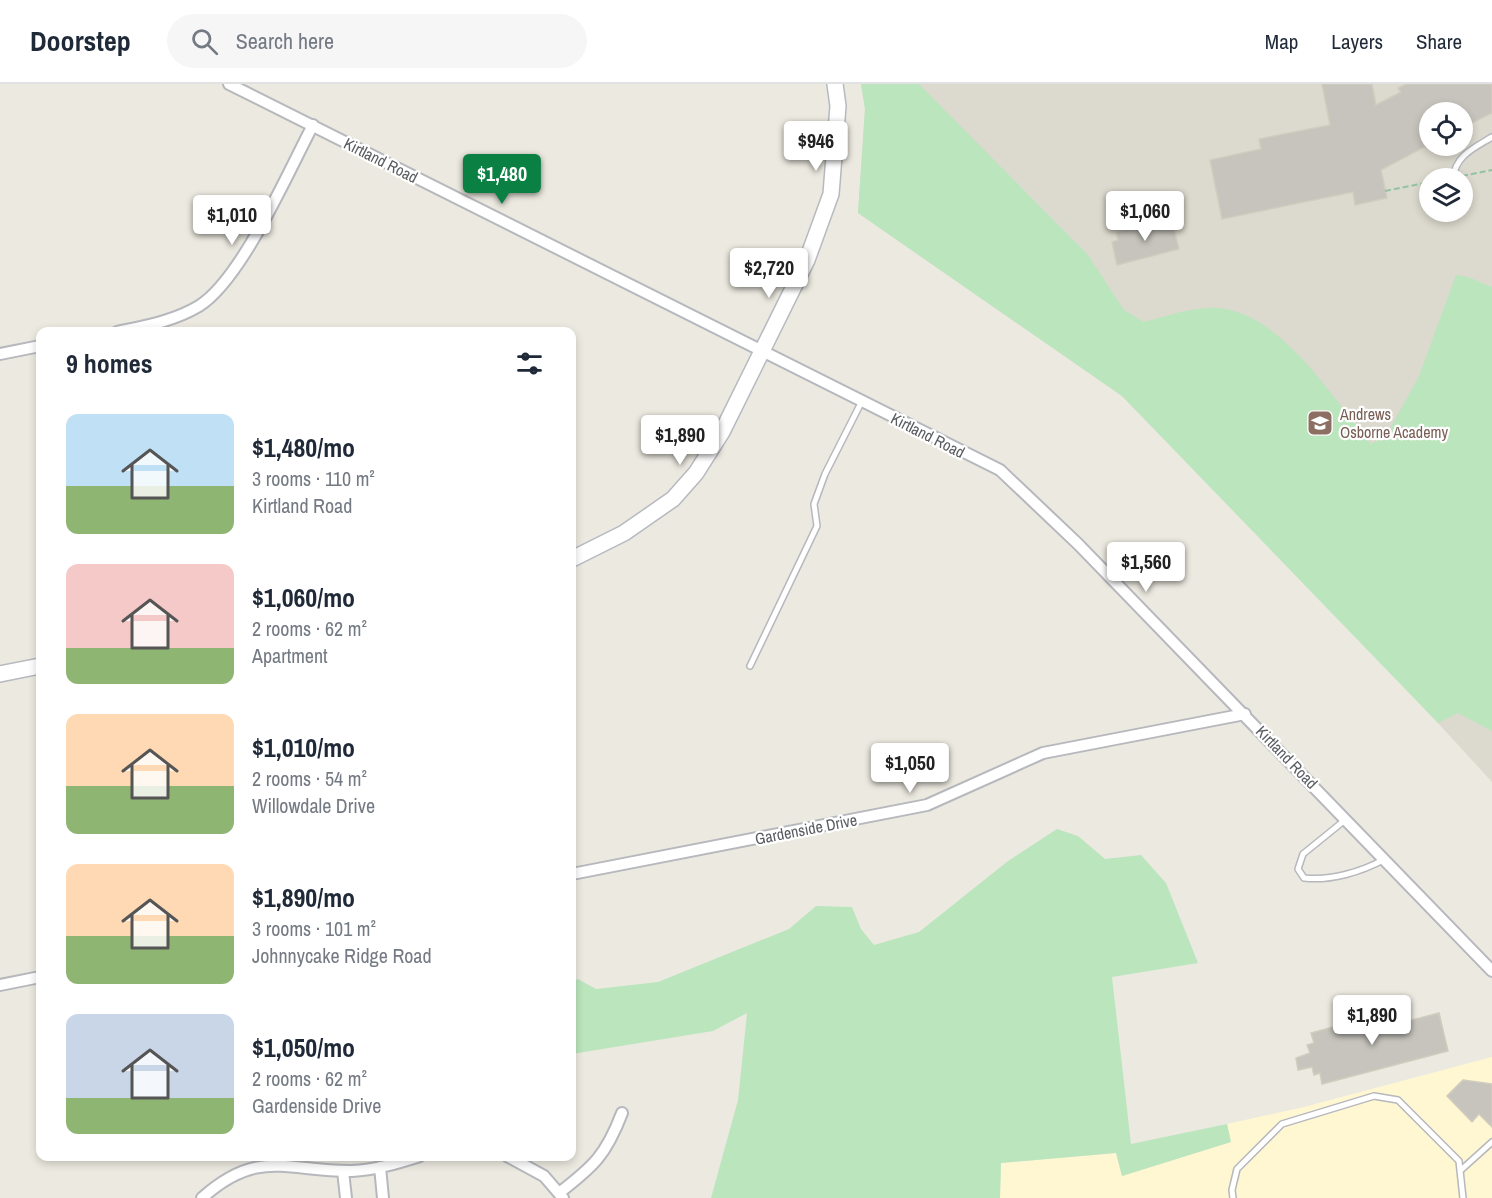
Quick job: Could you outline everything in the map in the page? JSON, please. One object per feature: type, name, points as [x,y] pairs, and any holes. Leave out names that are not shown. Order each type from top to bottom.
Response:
[{"type":"main road","points":[[576,557],[624,533],[673,499],[696,473],[722,432],[807,260],[831,195],[838,106],[835,84]]},
{"type":"main road","points":[[0,674],[36,667]]},
{"type":"street","name":"Kirtland Road","points":[[229,84],[1000,470],[1078,544],[1245,714],[1492,971]]},
{"type":"street","points":[[143,327],[158,324],[199,306],[220,290],[239,264],[313,125]]},
{"type":"street","points":[[0,354],[36,347]]},
{"type":"street","name":"Gardenside Drive","points":[[576,873],[927,805],[1043,753],[1245,714]]},
{"type":"street","points":[[0,985],[36,978]]},
{"type":"street","points":[[516,1161],[544,1176],[561,1196],[601,1157],[622,1113]]},
{"type":"street","points":[[202,1198],[230,1178],[268,1165],[294,1165],[343,1171],[380,1167],[402,1161]]},
{"type":"street","points":[[380,1167],[383,1198]]},
{"type":"street","points":[[343,1171],[346,1198]]},
{"type":"lane","points":[[1455,168],[1463,154],[1492,136]]},
{"type":"lane","points":[[750,666],[817,526],[814,504],[825,474],[862,401]]},
{"type":"lane","points":[[1346,819],[1303,854],[1298,869],[1304,878],[1318,879],[1340,875],[1385,860]]},
{"type":"lane","points":[[1233,1198],[1232,1190],[1237,1169],[1281,1124],[1374,1096],[1398,1100],[1459,1161],[1463,1198]]},
{"type":"lane","points":[[1461,1170],[1492,1142]]},
{"type":"path","points":[[1473,174],[1492,170]]},
{"type":"path","points":[[1385,191],[1419,184]]},
{"type":"shaded area","name":"Andrews Osborne Academy","points":[[861,84],[1492,84],[1492,782],[1404,686],[1122,396],[858,213],[865,109]]},
{"type":"shaded area","points":[[1492,1057],[1492,1198],[1000,1198],[1001,1163],[1116,1153],[1122,1176],[1231,1142],[1227,1124],[1304,1107]]},
{"type":"green space","points":[[861,84],[919,84],[1088,255],[1124,310],[1144,322],[1207,308],[1232,311],[1256,321],[1279,337],[1320,379],[1371,444],[1386,436],[1419,376],[1456,275],[1468,277],[1492,287],[1492,731],[1458,713],[1438,723],[1122,396],[858,213],[865,109]]},
{"type":"green space","points":[[1057,829],[1078,836],[1105,859],[1141,855],[1166,883],[1198,963],[1112,977],[1131,1144],[1227,1124],[1231,1142],[1122,1176],[1116,1153],[1001,1163],[1000,1198],[711,1198],[738,1100],[747,1013],[713,1031],[576,1053],[576,980],[578,979],[596,989],[658,982],[789,929],[816,906],[852,907],[861,929],[874,945],[919,932],[1008,861]]},
{"type":"building","points":[[1322,84],[1372,84],[1376,105],[1401,92],[1398,88],[1406,84],[1492,84],[1492,113],[1473,122],[1473,102],[1419,102],[1419,150],[1381,170],[1387,198],[1355,205],[1353,192],[1222,219],[1210,160],[1261,149],[1259,139],[1330,125]]},
{"type":"building","points":[[1171,218],[1179,249],[1117,265],[1112,242],[1118,240],[1116,232]]},
{"type":"building","points":[[1439,1013],[1448,1051],[1322,1084],[1320,1073],[1314,1075],[1312,1067],[1298,1070],[1296,1058],[1310,1053],[1307,1045],[1314,1043],[1311,1033],[1366,1018],[1367,1022],[1386,1017],[1387,1020],[1392,1019],[1393,1025]]},
{"type":"building","points":[[1463,1080],[1492,1084],[1492,1127],[1479,1114],[1472,1122],[1447,1096]]},
{"type":"place","name":"Andrews Osborne Academy","points":[[1320,423]]}]
